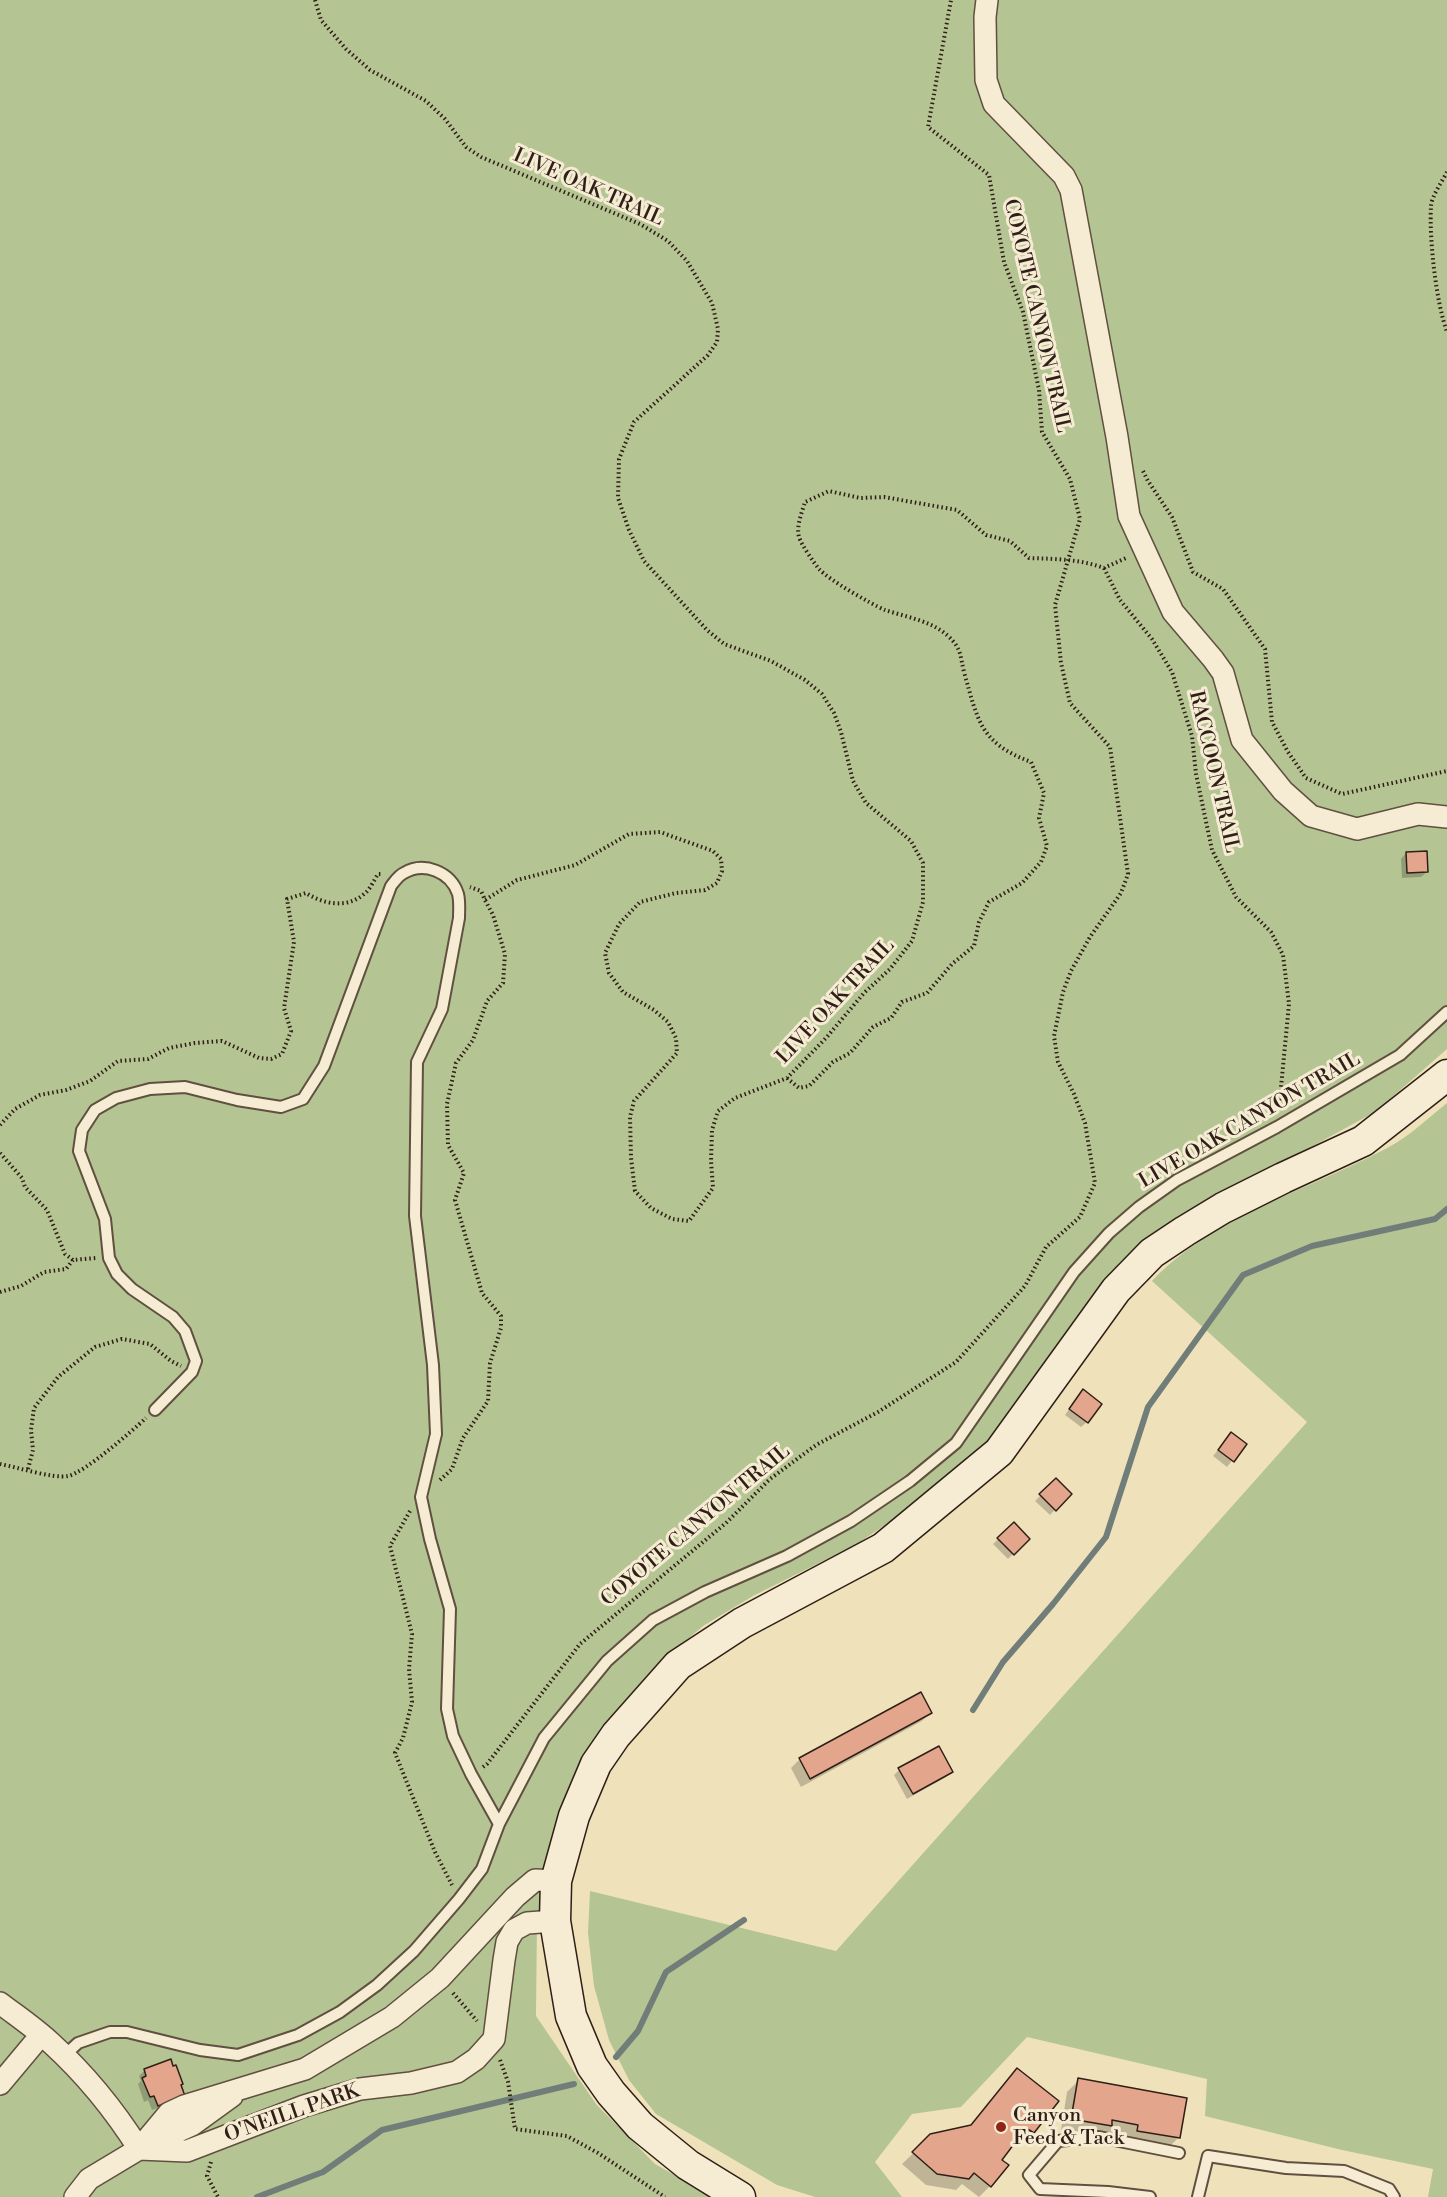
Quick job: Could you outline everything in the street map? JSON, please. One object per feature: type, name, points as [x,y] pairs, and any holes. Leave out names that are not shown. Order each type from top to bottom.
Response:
[{"type":"main road","points":[[740,2197],[665,2147],[640,2126],[611,2093],[592,2066],[570,2016],[557,1931],[556,1881],[574,1816],[596,1764],[616,1735],[678,1665],[742,1623],[883,1548],[999,1452],[1116,1290],[1152,1253],[1185,1230],[1224,1208],[1363,1141],[1447,1075]]},
{"type":"street","points":[[987,0],[986,80],[994,104],[1064,176],[1071,190],[1117,437],[1129,516],[1173,612],[1223,673],[1242,740],[1283,791],[1311,816],[1357,829],[1418,814],[1447,817]]},
{"type":"street","name":"O'NEILL PARK","points":[[75,2197],[89,2179],[139,2149],[170,2113],[184,2106],[305,2069],[392,2017],[440,1978],[515,1897],[535,1880],[556,1881]]},
{"type":"street","points":[[494,2039],[506,1950],[514,1930],[527,1923],[557,1931]]},
{"type":"street","points":[[483,1931],[506,1950]]},
{"type":"street","points":[[0,2003],[64,2056],[121,2121],[139,2149]]},
{"type":"street","points":[[0,2084],[41,2035]]},
{"type":"street","name":"O'NEILL PARK","points":[[139,2149],[187,2151],[304,2106],[360,2089],[411,2083],[457,2072],[476,2059],[494,2039]]},
{"type":"lane","points":[[154,1410],[192,1372],[196,1361],[185,1331],[173,1317],[132,1289],[117,1274],[109,1258],[105,1219],[79,1151],[82,1130],[96,1110],[116,1098],[150,1089],[186,1087],[237,1101],[281,1107],[303,1099],[324,1066],[391,886],[403,873],[417,867],[430,867],[452,883],[458,894],[459,918],[442,1009],[417,1062],[415,1216],[433,1365],[436,1434],[421,1497],[429,1539],[450,1609],[447,1709],[453,1736],[499,1824]]},
{"type":"lane","name":"LIVE OAK CANYON TRAIL","points":[[64,2056],[78,2043],[110,2032],[127,2032],[200,2050],[238,2055],[298,2035],[340,2012],[376,1985],[414,1951],[482,1869],[499,1824],[544,1738],[615,1654],[653,1620],[705,1592],[787,1556],[851,1521],[910,1481],[956,1443],[1074,1272],[1109,1233],[1177,1180],[1277,1127],[1400,1055],[1447,1012]]},
{"type":"lane","points":[[1150,2197],[1098,2191],[1040,2189],[1029,2175],[1058,2141],[1099,2137],[1179,2152]]},
{"type":"lane","points":[[1197,2197],[1208,2156],[1286,2168],[1344,2171],[1389,2189],[1394,2197]]},
{"type":"path","name":"LIVE OAK TRAIL","points":[[315,0],[321,20],[345,49],[370,70],[426,101],[445,119],[466,147],[481,157],[640,224],[668,241],[687,261],[712,303],[718,329],[717,342],[708,355],[634,422],[619,459],[618,498],[629,530],[644,561],[707,630],[724,644],[771,661],[805,680],[822,694],[834,713],[853,781],[866,803],[911,840],[923,863],[923,902],[912,941],[890,969],[864,993],[826,1038],[787,1078],[735,1098],[718,1112],[712,1130],[713,1188],[689,1221],[672,1219],[651,1208],[635,1191],[630,1116],[634,1101],[677,1053],[676,1038],[668,1022],[654,1010],[623,992],[609,973],[604,953],[619,924],[640,902],[676,893],[705,890],[717,883],[722,871],[721,859],[713,851],[660,832],[629,834],[575,865],[517,880],[485,900],[481,891],[452,883]]},
{"type":"path","name":"COYOTE CANYON TRAIL","points":[[471,1774],[487,1764],[580,1644],[726,1523],[770,1479],[816,1445],[878,1412],[956,1362],[1025,1286],[1046,1247],[1080,1216],[1095,1183],[1085,1123],[1058,1062],[1054,1035],[1062,992],[1071,971],[1090,937],[1120,893],[1128,874],[1110,747],[1070,703],[1061,663],[1055,605],[1080,519],[1070,480],[1042,432],[1039,390],[1023,312],[1004,262],[989,175],[928,127],[951,0]]},
{"type":"path","points":[[1447,172],[1431,204],[1433,251],[1440,313],[1447,332]]},
{"type":"path","points":[[1140,463],[1148,481],[1172,517],[1193,572],[1223,589],[1265,649],[1272,722],[1288,753],[1306,778],[1342,794],[1447,771]]},
{"type":"path","points":[[787,1078],[799,1088],[809,1086],[832,1062],[850,1053],[873,1027],[891,1018],[902,1002],[927,993],[952,964],[974,946],[979,922],[989,902],[1022,883],[1041,862],[1047,846],[1039,818],[1044,793],[1035,770],[1031,762],[1010,754],[993,742],[982,726],[963,669],[961,651],[948,635],[927,623],[881,608],[819,569],[799,537],[799,524],[805,502],[829,491],[860,498],[884,497],[938,505],[957,510],[986,535],[1010,541],[1029,558],[1069,559],[1104,568],[1144,551]]},
{"type":"path","name":"RACCOON TRAIL","points":[[1104,568],[1120,600],[1152,639],[1172,672],[1192,736],[1196,774],[1212,850],[1236,897],[1271,932],[1283,955],[1289,1004],[1277,1127]]},
{"type":"path","points":[[0,1125],[15,1109],[40,1095],[66,1090],[90,1081],[118,1061],[148,1059],[169,1048],[222,1041],[259,1058],[272,1059],[282,1054],[291,1031],[284,1008],[294,942],[287,899],[306,893],[319,901],[341,904],[364,895],[378,874],[397,871],[403,873]]},
{"type":"path","points":[[0,1153],[22,1178],[25,1187],[47,1210],[65,1254],[74,1260],[109,1258]]},
{"type":"path","points":[[0,1292],[21,1287],[44,1272],[66,1269],[74,1260]]},
{"type":"path","points":[[28,1469],[33,1450],[31,1430],[34,1408],[58,1377],[95,1347],[122,1340],[150,1344],[171,1361],[192,1372]]},
{"type":"path","points":[[0,1464],[56,1476],[70,1476],[123,1439],[154,1410]]},
{"type":"path","points":[[454,1994],[494,2039],[508,2082],[515,2129],[567,2136],[598,2153],[665,2197]]},
{"type":"path","points":[[199,2147],[212,2158],[207,2176],[218,2197]]},
{"type":"green space","points":[[0,0],[1447,0],[1447,1049],[1375,1112],[1190,1213],[1000,1436],[917,1503],[857,1544],[753,1596],[703,1626],[652,1670],[608,1723],[554,1836],[537,1921],[536,2016],[596,2104],[655,2164],[713,2197],[0,2197]]},
{"type":"green space","points":[[1447,1103],[1447,2197],[1428,2197],[1433,2169],[1342,2150],[1205,2116],[1207,2079],[1027,2037],[961,2107],[912,2114],[875,2162],[902,2197],[815,2197],[777,2185],[656,2114],[629,2080],[609,2040],[594,1986],[588,1933],[590,1891],[836,1951],[1307,1422],[1152,1281],[1177,1258],[1234,1220],[1397,1143]]},
{"type":"building","points":[[1427,851],[1428,872],[1407,873],[1406,852]]},
{"type":"building","points":[[1083,1389],[1102,1404],[1088,1423],[1069,1409]]},
{"type":"building","points":[[1231,1432],[1247,1444],[1234,1462],[1218,1450]]},
{"type":"building","points":[[1056,1478],[1072,1494],[1056,1511],[1039,1494]]},
{"type":"building","points":[[1014,1522],[1030,1539],[1014,1555],[997,1538]]},
{"type":"building","points":[[921,1692],[932,1713],[810,1779],[799,1758]]},
{"type":"building","points":[[939,1746],[953,1772],[913,1794],[898,1768]]},
{"type":"building","points":[[171,2059],[173,2066],[176,2065],[185,2096],[158,2106],[154,2096],[150,2097],[142,2078],[146,2076],[144,2069]]},
{"type":"building","name":"Canyon Feed & Tack","points":[[1017,2068],[1059,2101],[1034,2133],[1026,2128],[1002,2160],[1009,2165],[991,2187],[974,2173],[969,2179],[937,2174],[912,2152],[930,2134],[971,2125]]},
{"type":"building","points":[[1078,2078],[1187,2098],[1180,2138],[1137,2131],[1138,2125],[1112,2120],[1112,2126],[1071,2119]]},
{"type":"waterway","points":[[973,1710],[1003,1662],[1106,1537],[1148,1407],[1243,1275],[1312,1246],[1435,1219],[1447,1209]]},
{"type":"waterway","points":[[616,2057],[638,2031],[666,1972],[744,1920]]},
{"type":"waterway","points":[[257,2197],[323,2172],[382,2130],[574,2084]]},
{"type":"place","name":"Canyon Feed & Tack","points":[[1001,2127]]}]
